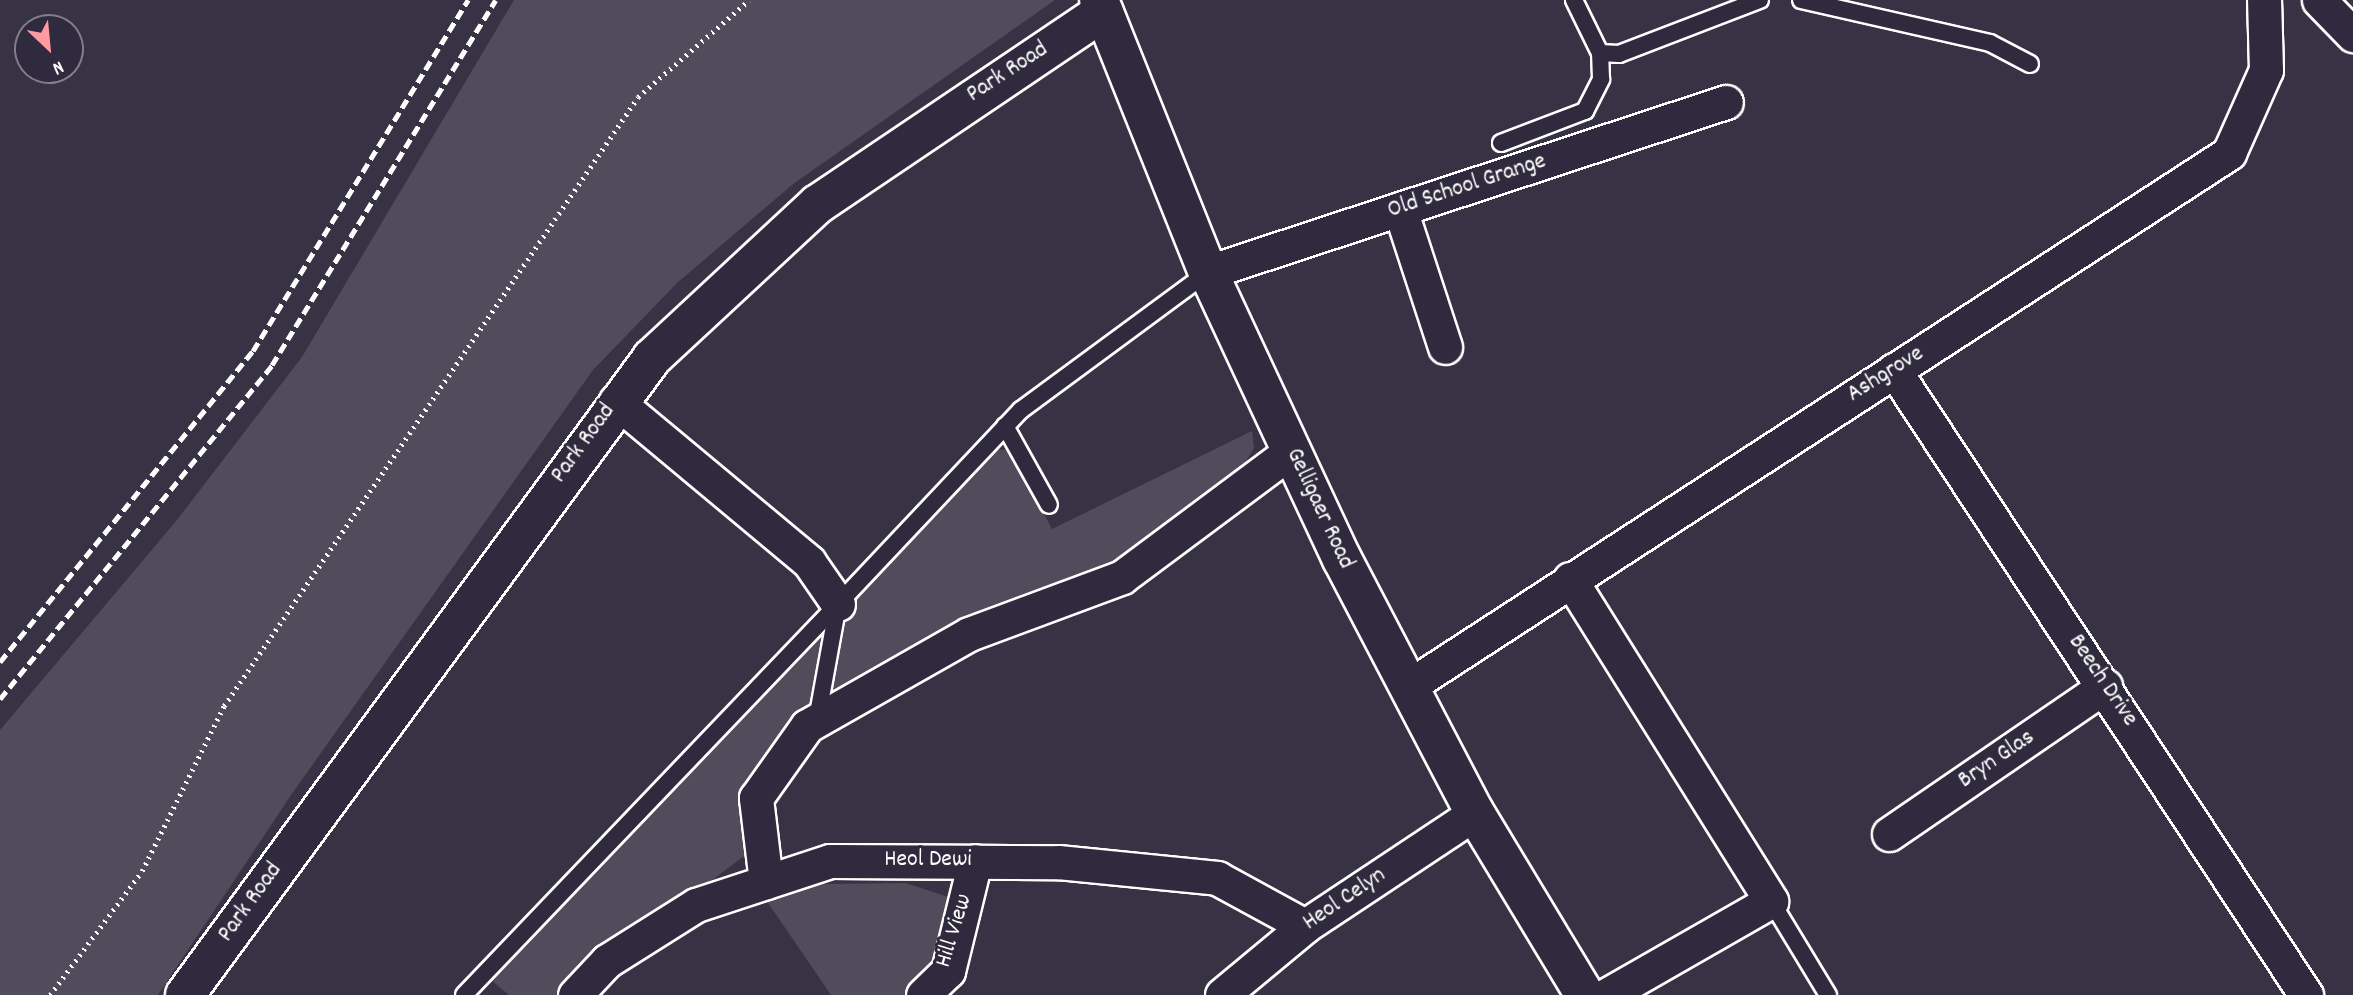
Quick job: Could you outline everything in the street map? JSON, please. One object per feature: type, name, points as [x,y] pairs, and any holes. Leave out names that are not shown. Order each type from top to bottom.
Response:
[{"type":"street","name":"Ashgrove","points":[[1409,686],[2229,153],[2266,70],[2264,0]]},
{"type":"street","points":[[2319,0],[2353,35]]},
{"type":"street","name":"Gelligaer Road","points":[[1101,6],[1208,272],[1291,451],[1475,813],[1585,995]]},
{"type":"street","name":"Park Road","points":[[185,995],[617,401],[652,358],[818,204],[1101,6]]},
{"type":"street","name":"Old School Grange","points":[[1208,272],[1726,102]]},
{"type":"street","points":[[1400,209],[1444,347]]},
{"type":"street","name":"Beech Drive","points":[[1894,370],[2306,995]]},
{"type":"street","points":[[617,401],[809,562],[838,604]]},
{"type":"street","points":[[765,882],[756,798],[817,720],[969,634],[1122,577],[1291,451]]},
{"type":"street","points":[[1570,579],[1771,901],[1607,995]]},
{"type":"street","name":"Bryn Glas","points":[[1889,834],[2105,687]]},
{"type":"street","name":"Heol Celyn","points":[[1222,995],[1305,926],[1475,813]]},
{"type":"street","name":"Heol Dewi","points":[[575,995],[607,961],[696,905],[830,861],[1058,862],[1217,878],[1305,926]]},
{"type":"street","name":"Hill View","points":[[923,995],[948,971],[975,861]]},
{"type":"lane","points":[[1501,143],[1585,111],[1601,79],[1600,53],[1574,0]]},
{"type":"lane","points":[[1600,53],[1619,54],[1760,0]]},
{"type":"lane","points":[[1801,0],[1990,43],[2030,64]]},
{"type":"lane","points":[[464,995],[1005,426],[1208,272]]},
{"type":"lane","points":[[1005,426],[1049,505]]},
{"type":"lane","points":[[817,720],[838,604]]},
{"type":"lane","points":[[1771,901],[1829,995]]},
{"type":"path","points":[[50,995],[142,871],[224,706],[638,97],[749,0]]},
{"type":"shaded area","points":[[514,0],[1055,0],[793,184],[677,283],[593,370],[291,795],[158,995],[0,995],[0,730],[177,520],[302,357]]},
{"type":"shaded area","points":[[1252,431],[1254,448],[1242,468],[1157,544],[803,721],[744,856],[560,995],[509,995],[491,980],[993,449],[1010,450],[1052,529]]},
{"type":"shaded area","points":[[906,883],[948,897],[957,916],[948,954],[916,995],[831,995],[764,897],[824,884]]},
{"type":"railway","points":[[0,662],[253,351],[468,0]]},
{"type":"railway","points":[[0,699],[272,365],[496,0]]}]
